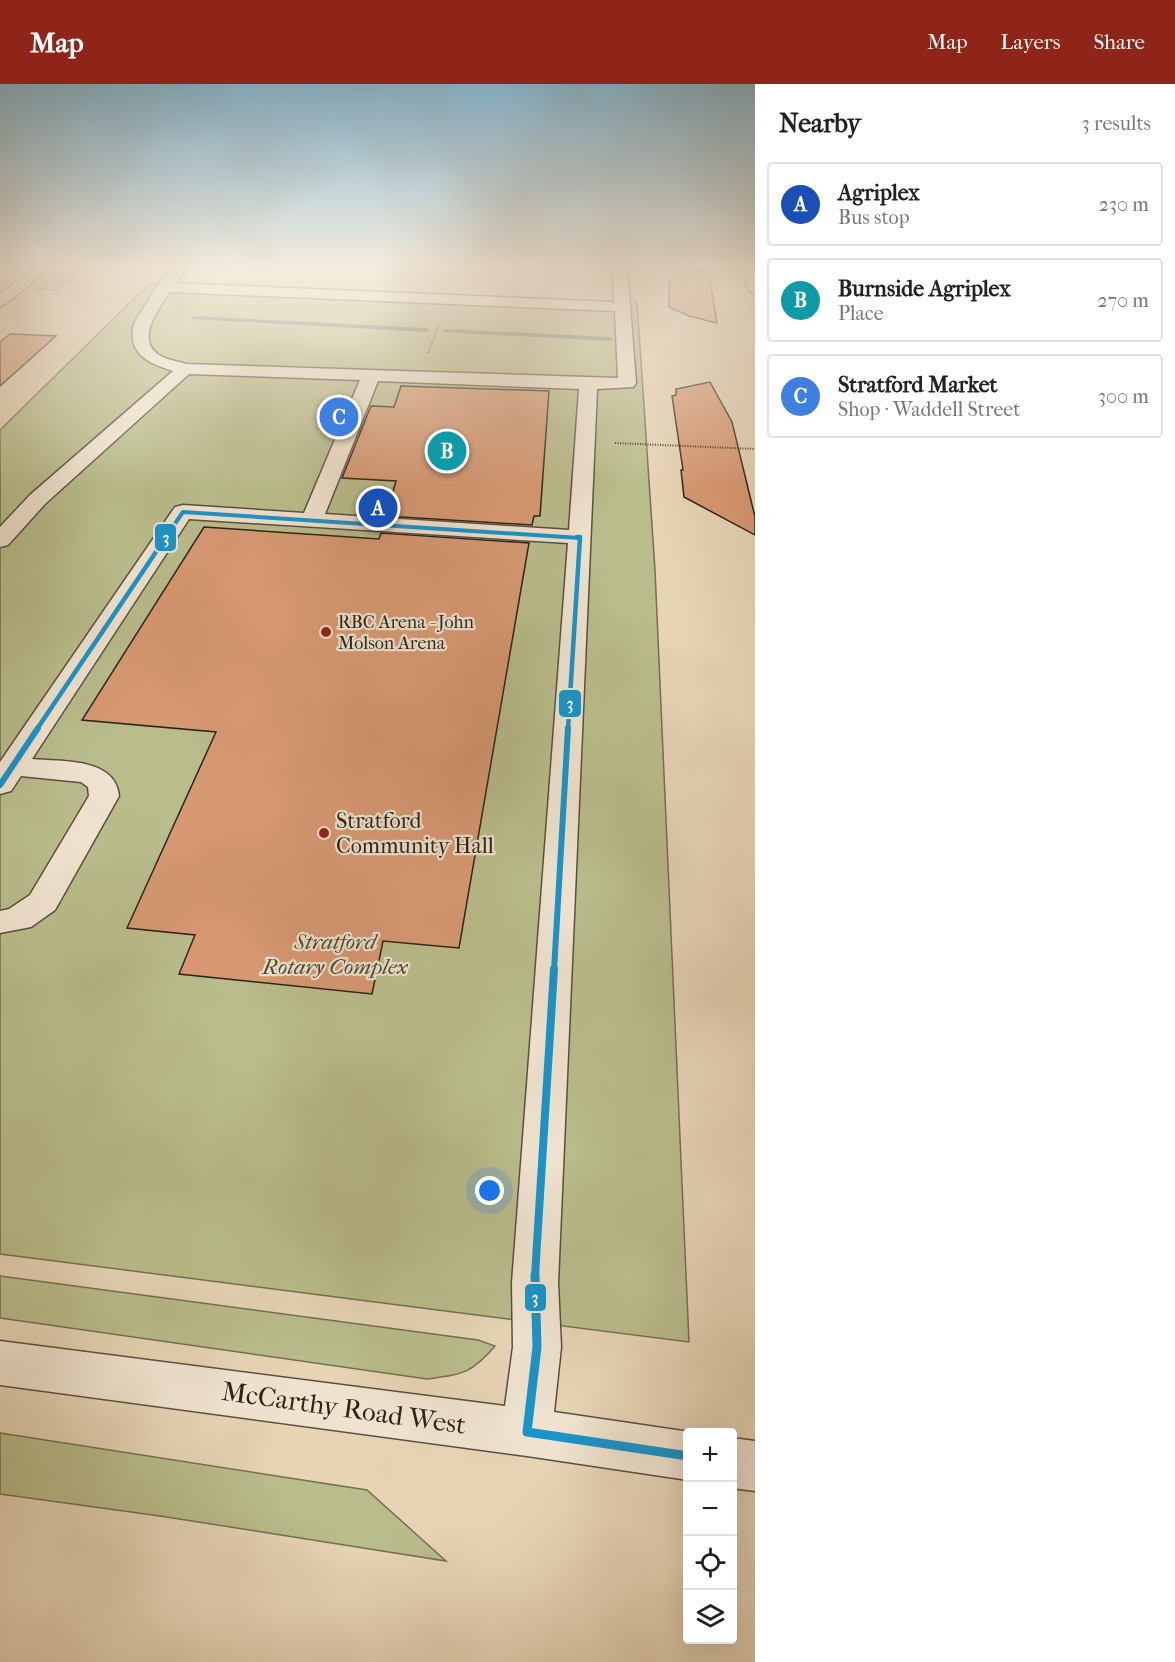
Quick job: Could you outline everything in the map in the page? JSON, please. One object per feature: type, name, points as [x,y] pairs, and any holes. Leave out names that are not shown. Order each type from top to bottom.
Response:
[{"type":"street","points":[[142,341],[142,345],[153,359],[185,369],[588,384],[627,383],[624,341]]},
{"type":"street","points":[[0,540],[27,512],[37,497],[52,489],[185,369]]},
{"type":"street","points":[[312,520],[371,375]]},
{"type":"street","points":[[527,1432],[537,1347],[535,1283],[588,384]]},
{"type":"street","points":[[6,776],[183,512],[580,537]]},
{"type":"street","points":[[0,922],[19,919],[43,902],[104,796],[103,784],[89,774],[6,776]]},
{"type":"street","name":"McCarthy Road West","points":[[0,1363],[527,1432],[683,1455]]},
{"type":"street","points":[[737,1464],[755,1466]]},
{"type":"path","points":[[585,441],[755,449]]},
{"type":"green space","name":"Stratford Rotary Complex","points":[[91,341],[640,341],[655,570],[689,1342],[0,1254],[0,430]]},
{"type":"green space","points":[[0,1276],[478,1340],[495,1346],[466,1371],[427,1379],[0,1318]]},
{"type":"green space","points":[[0,1433],[367,1490],[446,1561],[160,1516],[0,1494]]},
{"type":"building","points":[[2,341],[51,341],[0,386]]},
{"type":"building","points":[[710,382],[732,422],[755,517],[755,535],[684,497],[681,470],[683,470],[672,396],[676,395],[676,389]]},
{"type":"building","points":[[401,386],[549,391],[540,516],[534,516],[532,525],[386,516],[396,481],[342,478],[371,406],[394,407]]},
{"type":"building","points":[[204,527],[379,539],[381,533],[529,543],[459,948],[383,941],[372,994],[179,974],[195,935],[127,928],[216,732],[82,720]]},
{"type":"transit line","name":"3","points":[[0,785],[183,512],[580,537],[535,1283],[537,1347],[527,1432],[683,1455]]},
{"type":"place","name":"Stratford Market","points":[[339,417]]},
{"type":"place","name":"Burnside Agriplex","points":[[447,451]]},
{"type":"place","name":"Agriplex","points":[[378,508]]},
{"type":"place","name":"RBC Arena - John Molson Arena","points":[[326,632]]},
{"type":"place","name":"Stratford Community Hall","points":[[324,833]]}]
